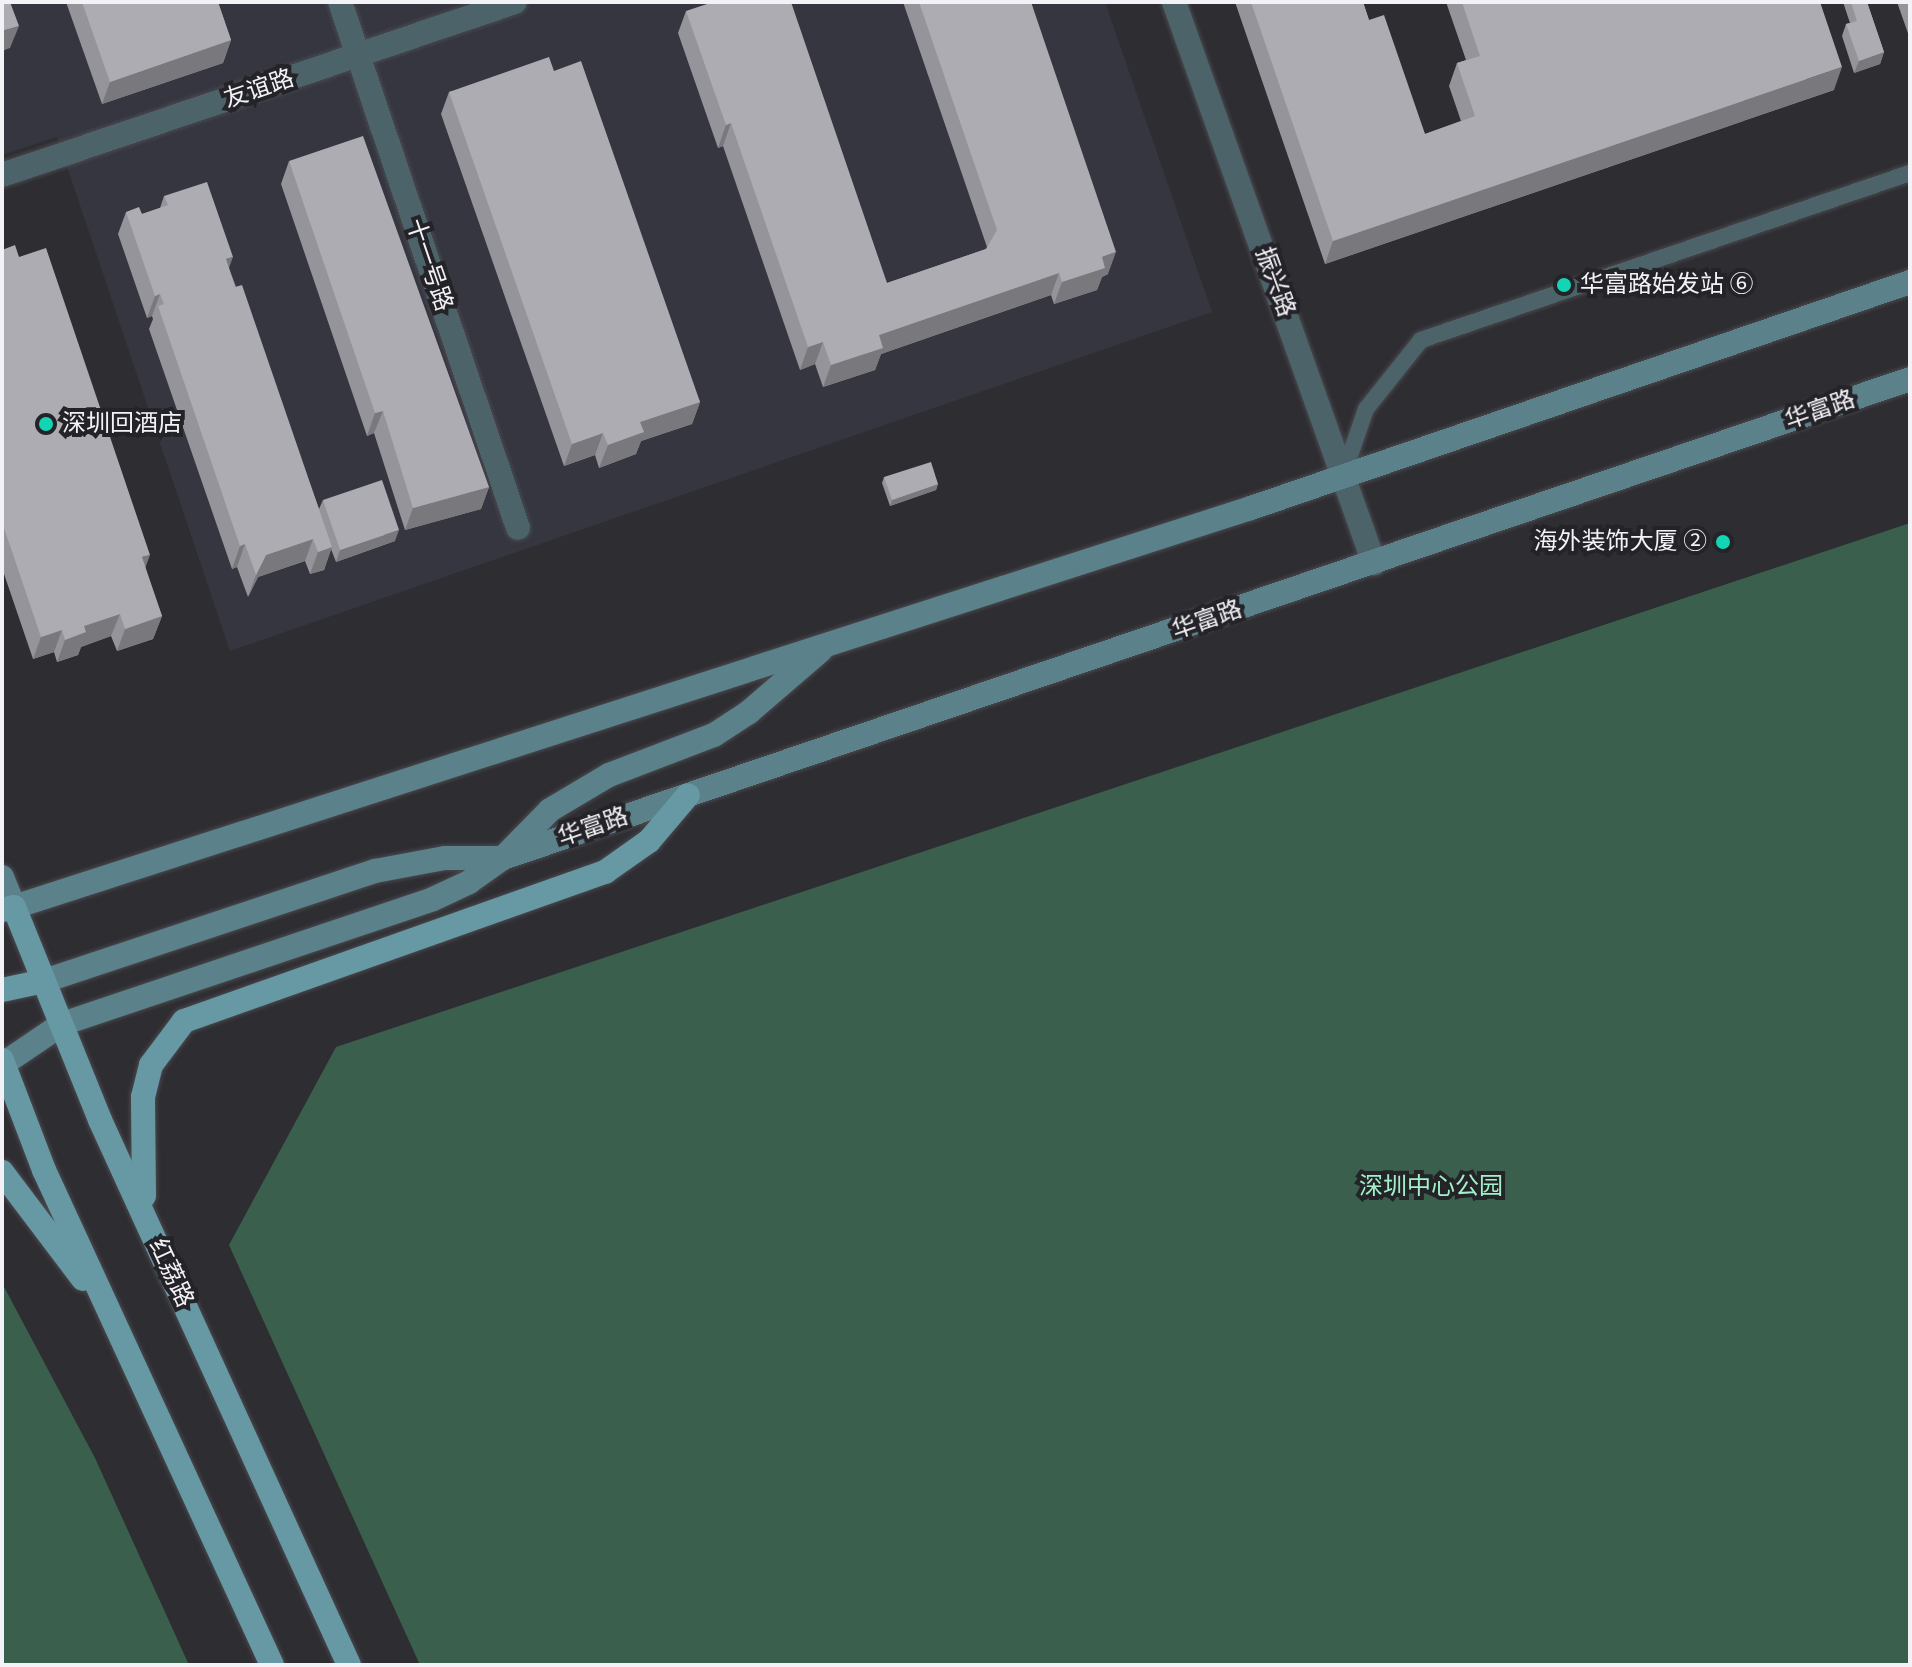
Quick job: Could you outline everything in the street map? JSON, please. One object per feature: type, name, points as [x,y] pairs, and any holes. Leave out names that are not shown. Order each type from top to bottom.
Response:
[{"type":"main road","name":"华富路","points":[[8,908],[1343,476],[1910,282]]},
{"type":"main road","name":"华富路","points":[[3,1062],[62,1024],[433,899],[503,858],[1910,379]]},
{"type":"main road","name":"华富路","points":[[2,990],[44,981],[375,871],[445,858],[503,858],[563,802],[609,775],[714,735],[749,712],[828,644]]},
{"type":"main road","points":[[148,1222],[140,1164],[143,1097],[151,1065],[184,1021],[605,872],[649,841],[688,795]]},
{"type":"main road","name":"红荔路","points":[[2,877],[8,908],[44,981],[148,1222],[349,1665]]},
{"type":"main road","points":[[3,1062],[44,1170],[272,1665]]},
{"type":"main road","points":[[2,1172],[112,1317]]},
{"type":"street","name":"十一号路","points":[[340,2],[518,528]]},
{"type":"street","name":"友谊路","points":[[2,175],[515,2]]},
{"type":"street","name":"振兴路","points":[[1174,2],[1374,563]]},
{"type":"lane","points":[[1343,476],[1366,409],[1421,340],[1910,173]]},
{"type":"shaded area","points":[[2,2],[1105,2],[1212,312],[230,651],[57,137],[2,155]]},
{"type":"green space","name":"深圳中心公园","points":[[1910,523],[1910,1665],[420,1665],[229,1245],[336,1047]]},
{"type":"green space","points":[[2,1283],[95,1458],[189,1665],[2,1665]]},
{"type":"building","points":[[2,2],[10,2],[19,26],[2,31]]},
{"type":"building","points":[[82,2],[218,2],[231,40],[110,82]]},
{"type":"building","points":[[713,2],[791,2],[887,283],[986,249],[997,230],[919,2],[1031,2],[1116,252],[1102,257],[1105,268],[1062,282],[1059,273],[879,335],[883,348],[831,365],[823,342],[808,347],[731,123],[726,125],[686,11]]},
{"type":"building","points":[[1251,2],[1363,2],[1369,20],[1384,15],[1425,134],[1475,116],[1457,63],[1480,56],[1462,2],[1820,2],[1842,67],[1333,241]]},
{"type":"building","points":[[1851,2],[1867,2],[1884,52],[1859,61],[1846,24],[1857,21]]},
{"type":"building","points":[[549,57],[554,71],[581,61],[700,402],[640,422],[644,432],[608,445],[603,433],[572,444],[449,92]]},
{"type":"building","points":[[363,136],[489,487],[413,508],[383,411],[375,413],[289,161]]},
{"type":"building","points":[[207,182],[233,257],[226,259],[235,287],[242,285],[332,547],[318,552],[313,539],[266,555],[256,575],[245,544],[240,546],[158,306],[164,304],[160,294],[155,296],[126,212],[139,207],[142,214],[168,205],[164,196]]},
{"type":"building","name":"深圳回酒店","points":[[15,245],[19,257],[46,248],[150,555],[142,557],[162,616],[125,629],[120,614],[84,626],[86,632],[65,640],[62,630],[41,637],[2,522],[2,250]]},
{"type":"building","points":[[931,462],[938,484],[892,500],[884,477]]},
{"type":"building","points":[[382,480],[399,530],[340,550],[323,500]]},
{"type":"place","name":"华富路始发站 ⑥","points":[[1564,285]]},
{"type":"place","name":"深圳回酒店","points":[[46,424]]},
{"type":"place","name":"海外装饰大厦 ②","points":[[1723,542]]}]
